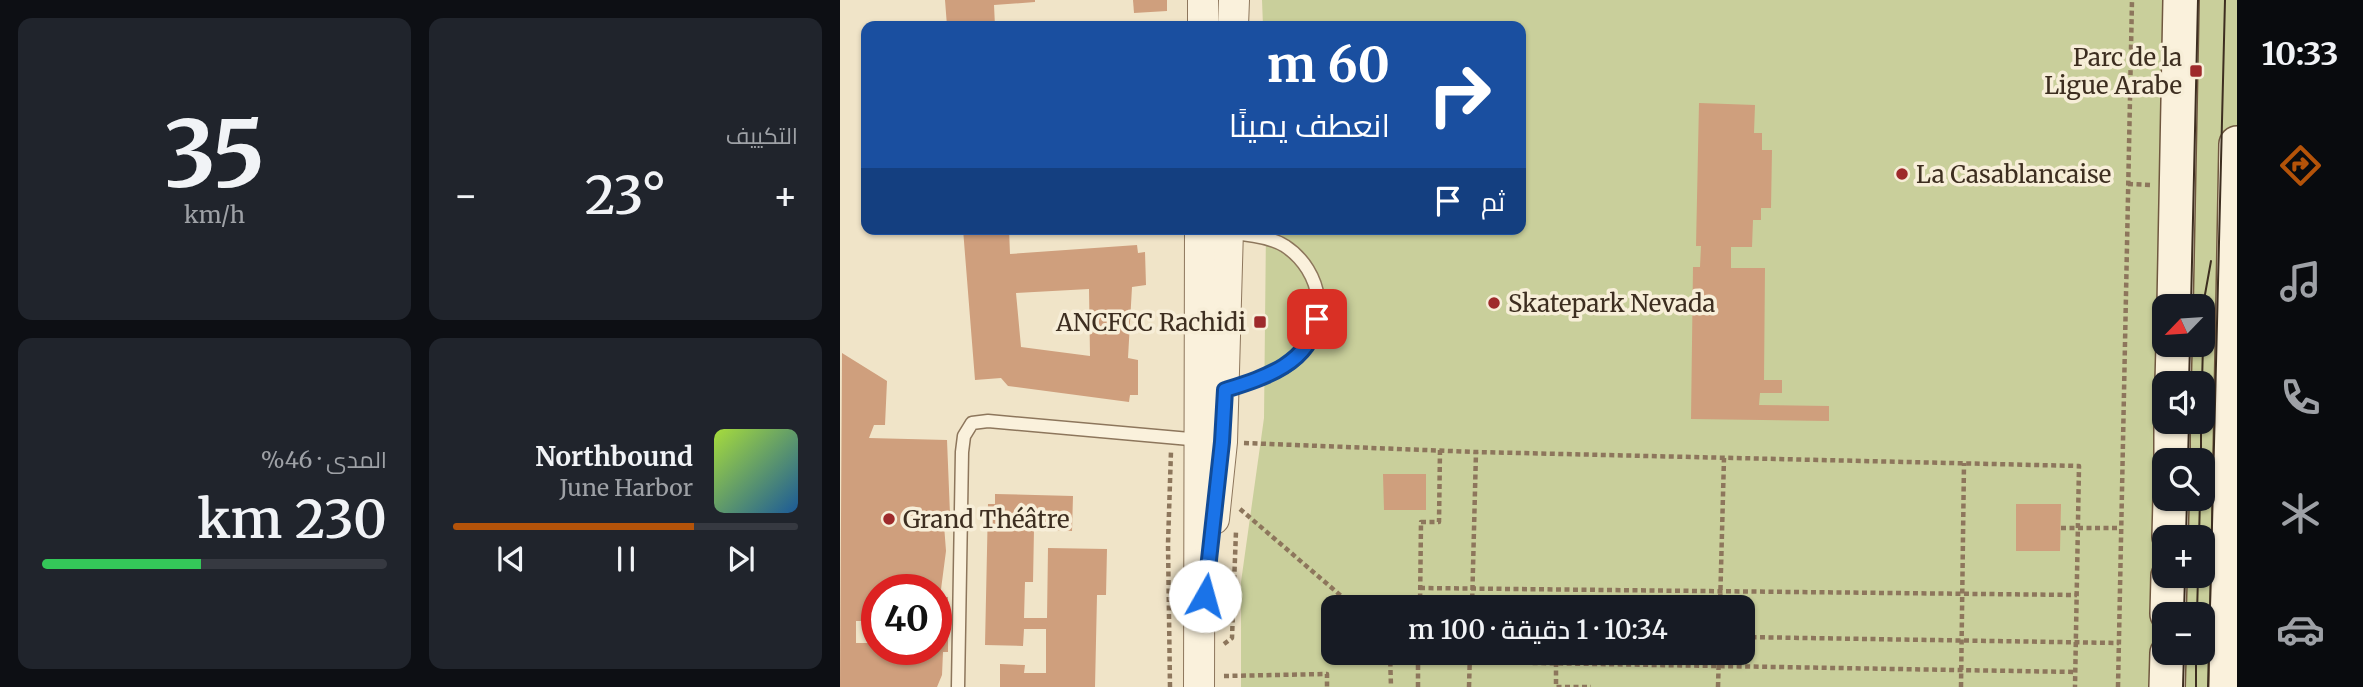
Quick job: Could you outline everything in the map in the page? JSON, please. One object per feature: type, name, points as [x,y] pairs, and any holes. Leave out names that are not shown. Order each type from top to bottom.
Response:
[{"type":"main road","points":[[2175,294],[2181,0]]},
{"type":"main road","points":[[2227,687],[2237,144]]},
{"type":"main road","points":[[2167,687],[2168,665]]},
{"type":"street","points":[[1203,0],[1203,21]]},
{"type":"street","points":[[1233,21],[1234,0]]},
{"type":"street","points":[[1212,682],[1199,648],[1197,439],[1218,235]]},
{"type":"street","points":[[1197,439],[1225,390],[1219,235]]},
{"type":"lane","points":[[1225,390],[1296,359],[1311,342],[1315,332],[1318,301],[1312,272],[1285,246],[1245,235]]},
{"type":"lane","points":[[958,687],[962,452],[964,436],[972,424],[988,421],[1197,439]]},
{"type":"path","points":[[2118,687],[2119,528],[2132,0]]},
{"type":"path","points":[[1170,687],[1168,544],[1197,439],[1476,452],[2079,466],[2075,687]]},
{"type":"path","points":[[1420,595],[1421,522],[1439,522],[1440,450]]},
{"type":"path","points":[[1473,595],[1476,452]]},
{"type":"path","points":[[1720,595],[1724,458]]},
{"type":"path","points":[[1961,687],[1964,463]]},
{"type":"path","points":[[1237,507],[1340,595]]},
{"type":"path","points":[[2060,527],[2119,528]]},
{"type":"path","points":[[1420,588],[2077,595]]},
{"type":"path","points":[[1755,637],[2119,643]]},
{"type":"path","points":[[1390,665],[1391,687]]},
{"type":"path","points":[[1418,665],[1418,687]]},
{"type":"path","points":[[1469,687],[1470,665]]},
{"type":"path","points":[[1556,665],[1556,687],[1591,687]]},
{"type":"path","points":[[1665,665],[2076,672]]},
{"type":"path","points":[[1718,687],[1719,666]]},
{"type":"path","points":[[1212,682],[1327,674],[1327,687]]},
{"type":"green space","points":[[1262,0],[2237,0],[2237,687],[1241,687],[1241,582],[1264,418],[1266,235],[1526,235],[1526,21],[1263,21]]},
{"type":"building","points":[[945,0],[1035,0],[994,5],[995,21],[947,21]]},
{"type":"building","points":[[1133,0],[1167,0],[1167,11],[1134,13]]},
{"type":"building","points":[[1699,103],[1755,105],[1754,133],[1762,133],[1762,150],[1772,150],[1771,208],[1761,208],[1761,220],[1753,220],[1752,247],[1731,247],[1731,268],[1765,268],[1764,380],[1782,380],[1782,393],[1760,393],[1759,405],[1829,406],[1829,421],[1691,419],[1693,267],[1700,267],[1701,246],[1696,246]]},
{"type":"building","points":[[963,235],[1009,235],[1010,254],[1137,245],[1138,253],[1145,252],[1146,285],[1132,287],[1128,358],[1138,360],[1138,395],[1130,395],[1129,402],[1008,386],[1001,378],[975,380]],"holes":[[[1089,289],[1090,356],[1021,347],[1016,293]]]},
{"type":"building","name":"Grand Théâtre","points":[[842,353],[887,381],[885,425],[874,425],[869,438],[947,440],[950,514],[938,515],[938,524],[944,525],[946,551],[943,574],[861,574],[861,621],[856,621],[856,643],[861,643],[861,665],[942,665],[937,687],[840,687]]},
{"type":"building","points":[[1383,474],[1426,474],[1426,510],[1384,510]]},
{"type":"building","points":[[995,494],[1073,496],[1072,531],[1034,529],[1033,582],[1025,582],[1024,618],[1047,618],[1048,548],[1107,549],[1106,595],[1097,595],[1095,687],[1000,687],[1000,664],[1025,665],[1024,673],[1046,673],[1046,629],[1024,629],[1023,646],[985,645],[988,504],[995,504]]},
{"type":"building","points":[[2016,504],[2061,504],[2060,551],[2016,551]]},
{"type":"tram line","points":[[2191,294],[2198,0]]},
{"type":"tram line","points":[[2208,687],[2225,0]]},
{"type":"tram line","points":[[2205,294],[2211,261]]},
{"type":"tram line","points":[[2189,371],[2190,357]]},
{"type":"tram line","points":[[2202,371],[2203,357]]},
{"type":"tram line","points":[[2188,448],[2189,434]]},
{"type":"tram line","points":[[2201,434],[2201,448]]},
{"type":"tram line","points":[[2186,525],[2187,511]]},
{"type":"tram line","points":[[2199,525],[2200,511]]},
{"type":"tram line","points":[[2184,602],[2185,588]]},
{"type":"tram line","points":[[2197,602],[2198,588]]},
{"type":"tram line","points":[[2183,687],[2184,665]]},
{"type":"tram line","points":[[2196,665],[2196,687]]},
{"type":"place","name":"Parc de la Ligue Arabe","points":[[2196,71]]},
{"type":"place","name":"La Casablancaise","points":[[1902,174]]},
{"type":"place","name":"Skatepark Nevada","points":[[1494,303]]},
{"type":"place","name":"ANCFCC Rachidi","points":[[1260,322]]},
{"type":"place","name":"Grand Théâtre","points":[[889,519]]},
{"type":"route","points":[[1205,596],[1225,390],[1244,384],[1296,359],[1311,342],[1317,319]]}]
